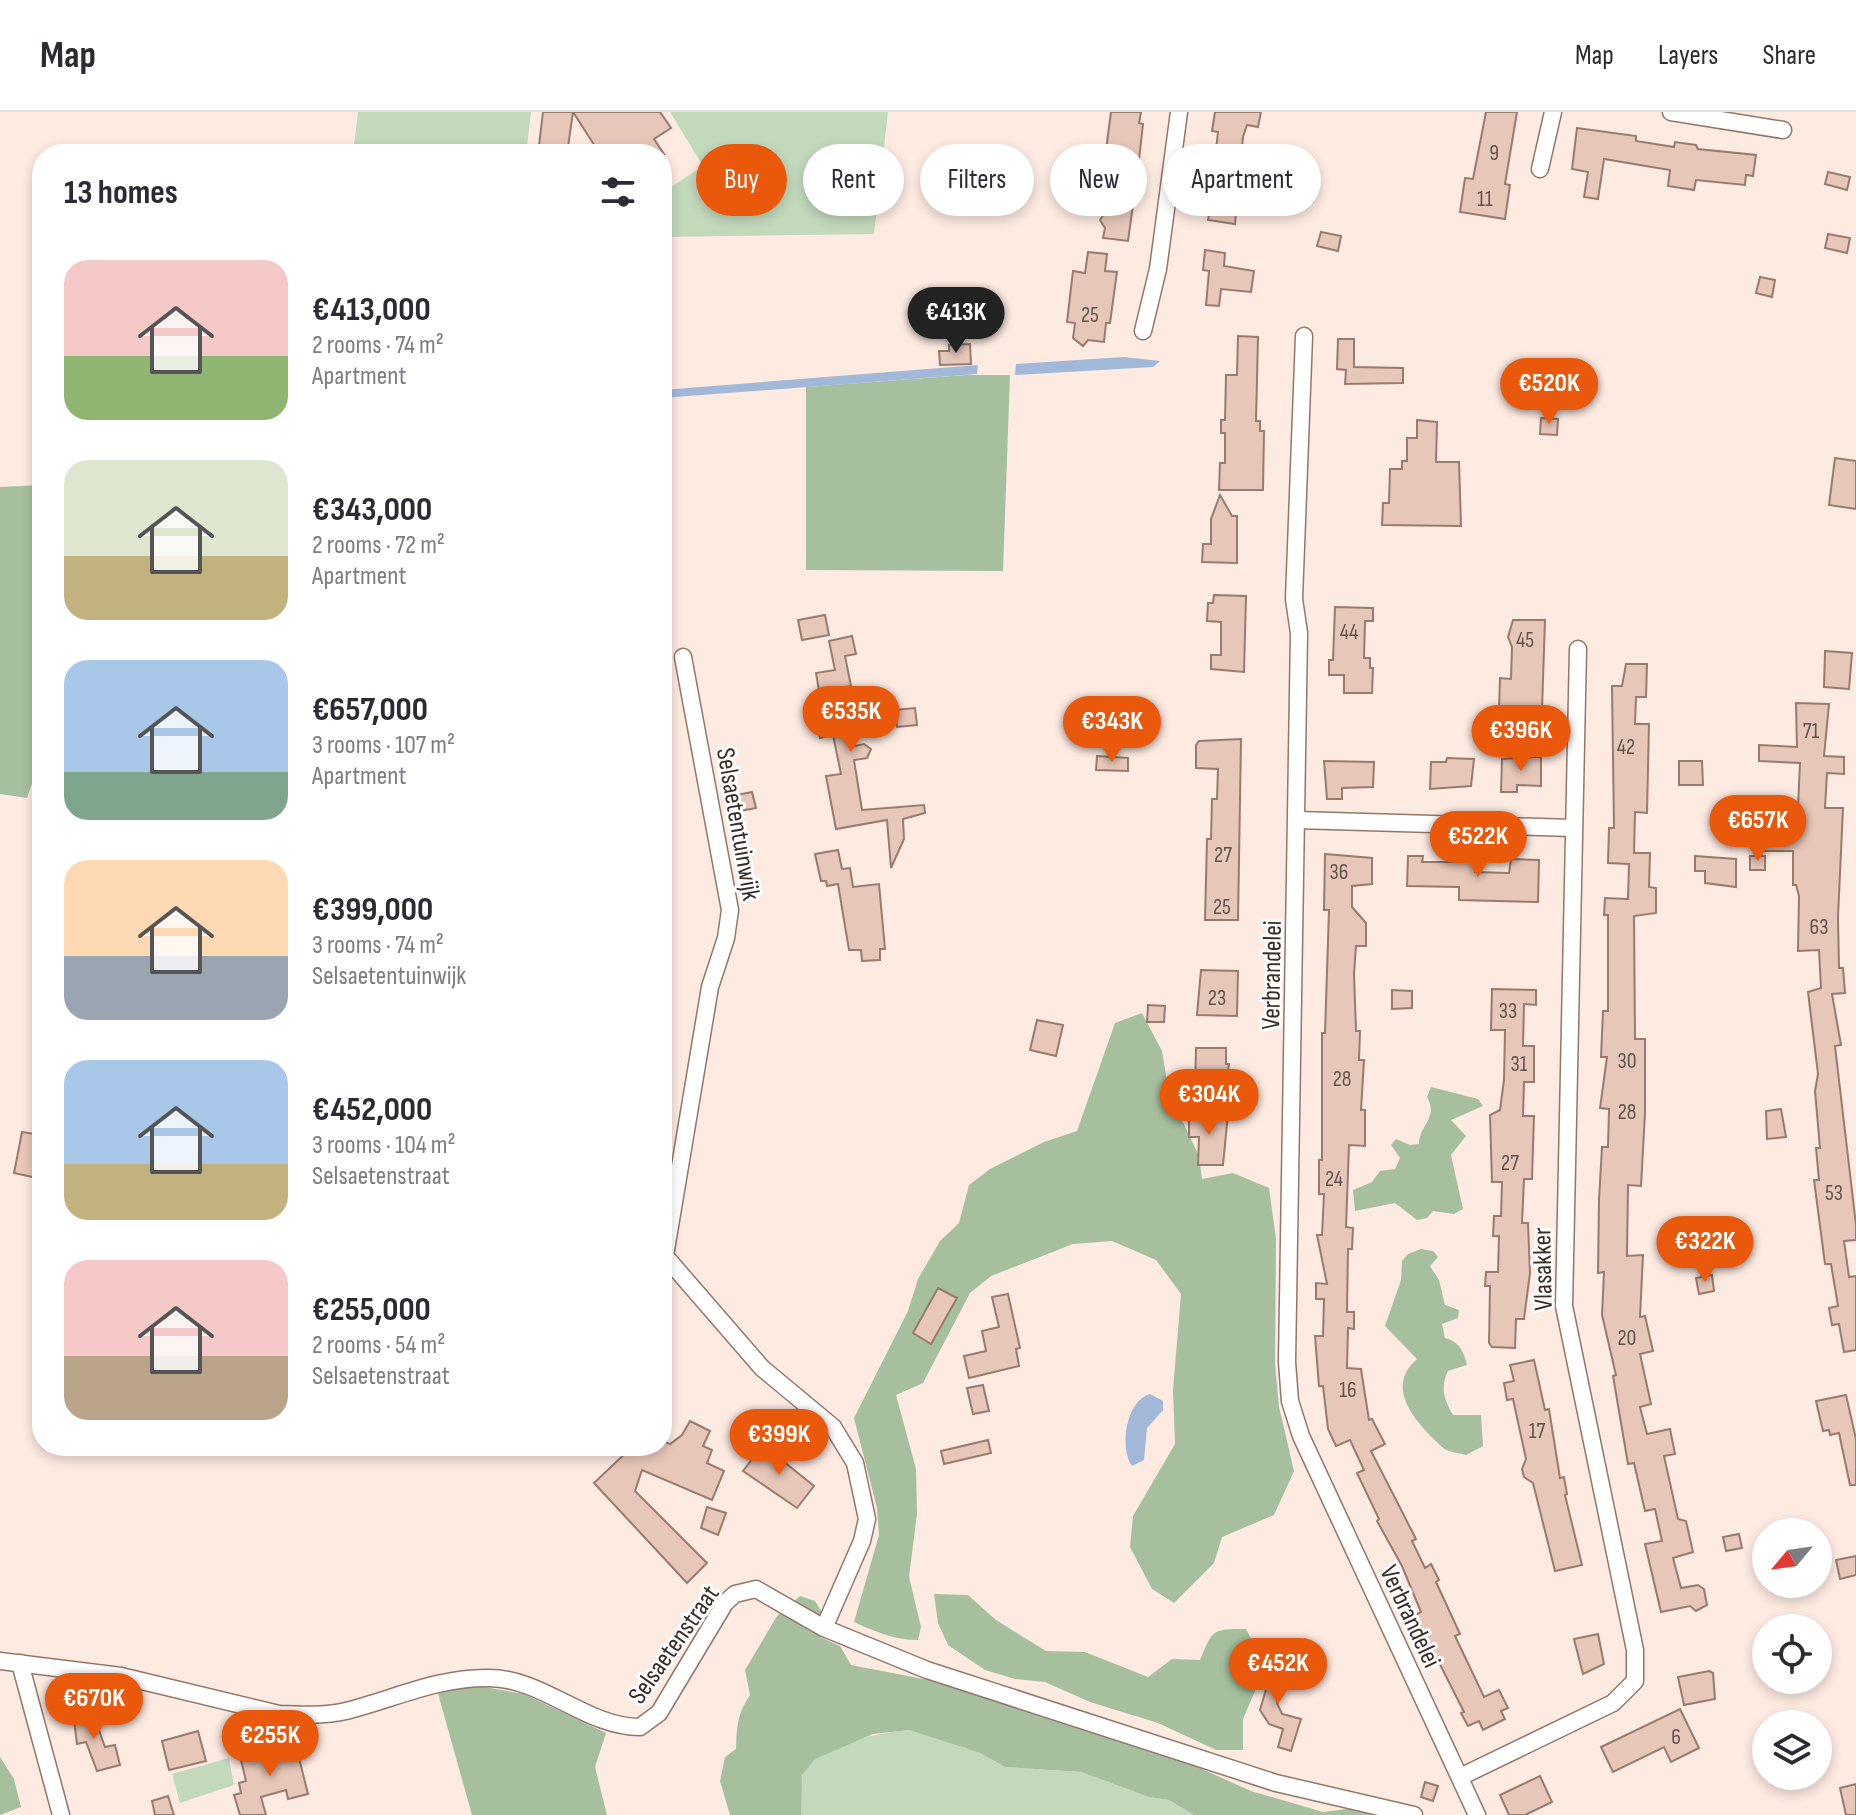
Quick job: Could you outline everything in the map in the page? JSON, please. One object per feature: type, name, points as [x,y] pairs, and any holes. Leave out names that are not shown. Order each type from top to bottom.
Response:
[{"type":"street","points":[[1143,331],[1158,269],[1179,112]]},
{"type":"street","points":[[1540,169],[1553,112]]},
{"type":"street","points":[[1671,112],[1783,130]]},
{"type":"street","name":"Verbrandelei","points":[[1304,336],[1294,599],[1299,633],[1287,1362],[1290,1401],[1301,1436],[1477,1815]]},
{"type":"street","name":"Vlasakker","points":[[1460,1777],[1613,1703],[1635,1681],[1635,1650],[1564,1306],[1578,649]]},
{"type":"street","name":"Selsaetentuinwijk","points":[[672,1214],[710,987],[726,938],[730,910],[683,657]]},
{"type":"street","points":[[1297,820],[1573,828]]},
{"type":"street","name":"Selsaetentuinwijk","points":[[672,1264],[762,1368],[833,1427],[855,1463],[867,1519],[862,1541],[824,1628]]},
{"type":"street","name":"Selsaetenstraat","points":[[0,1661],[121,1676],[279,1714],[301,1715],[345,1711],[456,1679],[493,1677],[529,1687],[619,1726],[640,1727],[659,1713],[725,1603],[735,1594],[756,1589],[824,1628],[927,1670],[1276,1783],[1414,1815]]},
{"type":"street","points":[[20,1663],[61,1815]]},
{"type":"green space","points":[[358,112],[531,112],[527,144],[354,144]]},
{"type":"green space","points":[[670,112],[888,112],[884,144],[803,144],[803,216],[876,216],[874,234],[672,237],[672,186],[696,171],[696,216],[787,216],[787,144],[696,144],[696,155]]},
{"type":"green space","points":[[966,375],[1010,375],[1003,571],[806,570],[806,387]]},
{"type":"green space","points":[[32,485],[32,783],[27,798],[0,794],[0,487]]},
{"type":"green space","points":[[1142,1013],[1162,1051],[1169,1093],[1199,1156],[1202,1179],[1233,1173],[1269,1188],[1276,1239],[1275,1364],[1279,1407],[1294,1471],[1274,1515],[1222,1537],[1214,1563],[1174,1603],[1152,1589],[1130,1547],[1133,1516],[1175,1444],[1173,1390],[1181,1294],[1156,1260],[1112,1241],[1073,1244],[991,1276],[970,1293],[923,1383],[896,1395],[916,1469],[917,1514],[909,1577],[921,1627],[918,1640],[909,1640],[885,1635],[854,1622],[879,1535],[877,1508],[854,1418],[908,1311],[918,1279],[940,1241],[959,1223],[969,1185],[990,1169],[1044,1142],[1077,1131],[1115,1023]]},
{"type":"green space","points":[[1431,1087],[1478,1099],[1483,1106],[1451,1120],[1466,1136],[1451,1155],[1463,1209],[1454,1214],[1433,1211],[1427,1218],[1417,1220],[1395,1203],[1355,1211],[1353,1190],[1372,1182],[1380,1171],[1395,1169],[1400,1158],[1391,1145],[1396,1139],[1410,1145],[1419,1144],[1430,1116],[1427,1097]]},
{"type":"green space","points":[[1421,1249],[1433,1251],[1438,1257],[1430,1266],[1439,1280],[1445,1305],[1459,1310],[1458,1318],[1442,1324],[1445,1338],[1460,1348],[1467,1365],[1448,1371],[1444,1388],[1445,1399],[1453,1415],[1481,1415],[1483,1446],[1466,1455],[1444,1449],[1414,1417],[1403,1394],[1403,1382],[1407,1370],[1417,1359],[1385,1326],[1401,1280],[1402,1261],[1408,1254]]},
{"type":"green space","points":[[934,1594],[968,1595],[996,1620],[1046,1651],[1085,1652],[1148,1677],[1172,1659],[1200,1660],[1215,1633],[1226,1629],[1246,1629],[1255,1646],[1255,1691],[1243,1719],[1243,1750],[1216,1750],[1158,1723],[1090,1702],[1045,1682],[1015,1679],[985,1670],[948,1645],[938,1623]]},
{"type":"green space","points":[[800,1596],[815,1601],[823,1614],[820,1637],[840,1646],[851,1665],[939,1682],[1200,1768],[1251,1791],[1323,1812],[1354,1808],[1387,1815],[1194,1815],[1169,1800],[1149,1797],[1081,1772],[1005,1767],[980,1753],[909,1730],[873,1734],[815,1759],[802,1775],[801,1815],[730,1815],[720,1781],[725,1757],[736,1749],[738,1720],[750,1695],[745,1670],[777,1616]]},
{"type":"green space","points":[[479,1686],[524,1694],[606,1733],[595,1767],[607,1815],[472,1815],[437,1690]]},
{"type":"green space","points":[[909,1730],[980,1753],[1005,1767],[1081,1772],[1149,1797],[1169,1800],[1194,1815],[801,1815],[802,1777],[819,1756],[848,1742]]},
{"type":"green space","points":[[0,1757],[14,1779],[21,1807],[0,1815]]},
{"type":"green space","points":[[229,1758],[234,1785],[180,1803],[172,1774]]},
{"type":"water","points":[[1124,357],[1160,361],[1153,367],[1015,375],[1016,364]]},
{"type":"water","points":[[978,365],[977,374],[672,397],[672,389]]},
{"type":"water","points":[[1150,1394],[1163,1401],[1163,1410],[1147,1428],[1144,1460],[1132,1466],[1126,1448],[1127,1426],[1135,1406]]},
{"type":"building","points":[[543,112],[573,112],[568,144],[539,144]]},
{"type":"building","points":[[573,112],[660,112],[671,128],[654,139],[657,144],[594,144]]},
{"type":"building","points":[[1111,112],[1141,112],[1141,144],[1107,144]]},
{"type":"building","points":[[1215,112],[1261,112],[1258,127],[1247,125],[1242,144],[1217,144],[1218,132],[1212,131]]},
{"type":"building","points":[[1486,112],[1517,112],[1505,184],[1510,185],[1505,219],[1460,212],[1465,178],[1473,179]]},
{"type":"building","points":[[1577,128],[1636,136],[1636,141],[1674,147],[1675,142],[1696,145],[1698,149],[1756,155],[1753,176],[1746,175],[1745,185],[1696,180],[1694,190],[1668,186],[1670,170],[1604,159],[1598,199],[1584,197],[1588,172],[1572,169]]},
{"type":"building","points":[[1828,172],[1850,177],[1847,190],[1825,184]]},
{"type":"building","points":[[1103,216],[1131,216],[1128,241],[1103,238],[1105,228],[1100,220]]},
{"type":"building","points":[[1209,216],[1236,216],[1235,224],[1208,220]]},
{"type":"building","points":[[1321,232],[1341,236],[1338,251],[1317,246]]},
{"type":"building","points":[[1828,234],[1850,238],[1847,253],[1825,248]]},
{"type":"building","points":[[1205,250],[1225,253],[1224,266],[1254,271],[1251,292],[1221,289],[1219,306],[1206,305],[1209,271],[1203,270]]},
{"type":"building","points":[[1088,252],[1107,254],[1105,271],[1117,272],[1110,323],[1106,323],[1104,342],[1088,340],[1083,346],[1073,338],[1075,323],[1067,322],[1073,271],[1085,273]]},
{"type":"building","points":[[1760,277],[1775,280],[1772,297],[1756,293]]},
{"type":"building","points":[[1238,336],[1258,337],[1256,421],[1260,421],[1260,431],[1264,431],[1263,490],[1219,490],[1220,463],[1225,463],[1225,433],[1221,433],[1221,420],[1225,420],[1226,375],[1237,375]]},
{"type":"building","points":[[1338,339],[1354,339],[1354,367],[1403,368],[1403,383],[1345,384],[1346,370],[1337,369]]},
{"type":"building","points":[[970,344],[971,364],[940,365],[939,351],[949,351],[949,345]]},
{"type":"building","points":[[1541,418],[1558,419],[1557,435],[1540,434]]},
{"type":"building","points":[[1417,420],[1437,422],[1436,462],[1459,462],[1461,526],[1382,525],[1383,503],[1389,503],[1390,469],[1402,469],[1402,461],[1407,461],[1407,438],[1417,438]]},
{"type":"building","points":[[1835,458],[1856,461],[1856,509],[1829,505]]},
{"type":"building","points":[[1220,495],[1232,516],[1237,516],[1237,563],[1202,562],[1203,544],[1211,544],[1211,519]]},
{"type":"building","points":[[1214,595],[1246,596],[1244,672],[1211,669],[1211,655],[1221,655],[1221,622],[1207,621],[1208,603],[1213,603]]},
{"type":"building","points":[[1335,607],[1373,608],[1373,621],[1365,621],[1364,658],[1370,658],[1370,668],[1373,668],[1372,693],[1344,693],[1344,675],[1329,675],[1329,660],[1333,660]]},
{"type":"building","points":[[825,615],[829,635],[802,640],[798,620]]},
{"type":"building","points":[[1513,620],[1545,620],[1542,710],[1499,709],[1500,678],[1511,679],[1512,647],[1508,637]]},
{"type":"building","points":[[852,636],[856,654],[845,656],[851,686],[844,687],[855,746],[864,744],[871,749],[867,758],[854,760],[862,810],[924,805],[925,813],[903,819],[904,839],[891,868],[887,820],[836,829],[826,776],[841,774],[833,735],[820,738],[814,711],[822,709],[816,673],[835,670],[829,641]]},
{"type":"building","points":[[1825,651],[1852,653],[1849,689],[1824,687]]},
{"type":"building","points":[[1626,664],[1647,664],[1646,697],[1636,697],[1635,724],[1649,724],[1647,813],[1635,812],[1634,853],[1650,853],[1649,887],[1656,888],[1656,913],[1634,916],[1635,1039],[1645,1039],[1645,1113],[1641,1186],[1628,1185],[1627,1256],[1643,1255],[1640,1317],[1645,1316],[1653,1351],[1640,1354],[1651,1404],[1640,1407],[1647,1434],[1670,1429],[1675,1454],[1664,1456],[1678,1519],[1686,1521],[1693,1552],[1673,1558],[1681,1588],[1698,1585],[1704,1589],[1707,1605],[1696,1611],[1690,1606],[1661,1612],[1645,1544],[1662,1541],[1655,1509],[1645,1511],[1634,1463],[1628,1464],[1613,1376],[1616,1375],[1602,1315],[1604,1272],[1598,1273],[1602,1147],[1608,1147],[1609,1109],[1600,1108],[1607,1057],[1601,1057],[1603,1011],[1608,1011],[1608,915],[1604,915],[1605,898],[1628,899],[1629,864],[1608,863],[1609,828],[1614,828],[1612,686],[1622,686]]},
{"type":"building","points":[[1796,703],[1829,704],[1824,756],[1844,757],[1844,774],[1827,773],[1825,808],[1843,808],[1838,917],[1839,968],[1843,968],[1845,993],[1832,994],[1841,1045],[1835,1046],[1856,1225],[1856,1240],[1844,1241],[1849,1277],[1856,1276],[1856,1350],[1844,1352],[1839,1324],[1832,1325],[1829,1308],[1838,1306],[1831,1264],[1825,1264],[1814,1180],[1819,1180],[1816,1148],[1820,1148],[1815,1091],[1818,1074],[1808,992],[1821,988],[1819,950],[1798,951],[1799,896],[1796,885],[1793,885],[1793,851],[1757,851],[1757,833],[1792,834],[1793,807],[1798,807],[1800,763],[1759,761],[1759,745],[1797,747]]},
{"type":"building","points":[[915,708],[917,725],[897,727],[895,710]]},
{"type":"building","points":[[1241,739],[1238,920],[1205,920],[1207,839],[1211,839],[1212,799],[1217,799],[1218,769],[1196,768],[1196,745],[1199,741]]},
{"type":"building","points":[[1097,756],[1128,758],[1128,771],[1096,770]]},
{"type":"building","points":[[1541,757],[1541,786],[1517,785],[1517,792],[1501,792],[1502,759]]},
{"type":"building","points":[[1447,758],[1474,759],[1471,786],[1430,789],[1431,762],[1446,762]]},
{"type":"building","points":[[1324,761],[1374,762],[1373,787],[1342,788],[1342,799],[1327,799]]},
{"type":"building","points":[[1679,761],[1702,761],[1703,785],[1679,785]]},
{"type":"building","points":[[752,792],[756,808],[740,811],[737,795]]},
{"type":"building","points":[[838,850],[842,869],[850,868],[853,887],[879,884],[885,949],[880,949],[880,960],[862,961],[861,950],[849,950],[838,884],[827,886],[826,881],[821,881],[815,854]]},
{"type":"building","points":[[1325,854],[1372,858],[1372,884],[1352,886],[1352,907],[1366,923],[1366,946],[1356,946],[1354,974],[1356,1031],[1360,1031],[1359,1060],[1364,1060],[1361,1110],[1365,1110],[1365,1146],[1349,1145],[1346,1227],[1353,1228],[1352,1249],[1348,1249],[1347,1312],[1354,1312],[1354,1329],[1348,1328],[1347,1368],[1361,1369],[1369,1420],[1372,1419],[1385,1444],[1371,1451],[1416,1539],[1412,1541],[1425,1568],[1431,1564],[1439,1580],[1436,1582],[1460,1634],[1455,1636],[1484,1697],[1499,1690],[1508,1708],[1501,1711],[1505,1719],[1483,1730],[1479,1721],[1468,1726],[1461,1713],[1464,1712],[1415,1615],[1421,1612],[1402,1566],[1377,1521],[1379,1519],[1357,1473],[1364,1470],[1350,1440],[1336,1446],[1328,1429],[1323,1386],[1319,1386],[1315,1336],[1323,1336],[1324,1299],[1316,1299],[1316,1283],[1327,1284],[1317,1235],[1322,1235],[1324,1194],[1319,1194],[1319,1160],[1322,1160],[1322,1033],[1325,1033],[1329,910],[1324,910]]},
{"type":"building","points":[[1408,856],[1423,856],[1422,862],[1459,862],[1459,857],[1475,858],[1475,872],[1509,873],[1511,859],[1539,860],[1538,902],[1459,900],[1459,887],[1407,886]]},
{"type":"building","points":[[1695,856],[1736,859],[1736,887],[1705,883],[1705,871],[1695,871]]},
{"type":"building","points":[[1750,856],[1765,856],[1765,870],[1750,870]]},
{"type":"building","points":[[1201,970],[1238,971],[1237,1016],[1197,1015]]},
{"type":"building","points":[[1492,989],[1536,990],[1536,1005],[1524,1004],[1523,1046],[1534,1046],[1534,1082],[1524,1082],[1523,1116],[1534,1116],[1532,1179],[1524,1179],[1522,1223],[1528,1223],[1530,1273],[1524,1319],[1516,1319],[1515,1348],[1492,1347],[1489,1343],[1490,1286],[1485,1286],[1486,1272],[1498,1272],[1499,1236],[1493,1236],[1494,1216],[1501,1216],[1502,1182],[1492,1182],[1490,1115],[1500,1110],[1505,1030],[1491,1030]]},
{"type":"building","points":[[1392,990],[1412,991],[1412,1008],[1392,1009]]},
{"type":"building","points":[[1148,1005],[1165,1006],[1164,1022],[1147,1022]]},
{"type":"building","points":[[1037,1020],[1063,1025],[1056,1056],[1030,1050]]},
{"type":"building","points":[[1196,1048],[1226,1048],[1226,1064],[1229,1064],[1225,1087],[1195,1086]]},
{"type":"building","points":[[1781,1109],[1786,1137],[1767,1139],[1766,1111]]},
{"type":"building","points":[[1189,1113],[1228,1114],[1223,1165],[1198,1165],[1199,1137],[1189,1137]]},
{"type":"building","points":[[22,1132],[32,1134],[32,1177],[14,1173]]},
{"type":"building","points":[[1712,1275],[1714,1291],[1699,1294],[1696,1278]]},
{"type":"building","points":[[938,1288],[957,1298],[931,1344],[913,1333]]},
{"type":"building","points":[[1008,1294],[1020,1348],[1016,1349],[1019,1366],[969,1378],[964,1356],[986,1351],[982,1331],[999,1327],[992,1297]]},
{"type":"building","points":[[1534,1360],[1545,1410],[1549,1409],[1560,1478],[1564,1477],[1565,1495],[1582,1565],[1555,1571],[1533,1483],[1524,1477],[1522,1469],[1526,1459],[1513,1399],[1507,1400],[1504,1383],[1514,1381],[1510,1365]]},
{"type":"building","points":[[983,1385],[989,1411],[973,1414],[967,1388]]},
{"type":"building","points":[[1846,1395],[1856,1439],[1856,1485],[1850,1485],[1839,1433],[1830,1435],[1829,1430],[1823,1431],[1816,1401]]},
{"type":"building","points":[[690,1421],[710,1431],[703,1446],[712,1450],[707,1463],[724,1471],[712,1500],[642,1470],[635,1491],[707,1563],[687,1583],[594,1483],[622,1456],[672,1456],[672,1442],[682,1435]]},
{"type":"building","points":[[988,1440],[991,1453],[944,1464],[941,1451]]},
{"type":"building","points":[[763,1445],[814,1486],[797,1508],[743,1471]]},
{"type":"building","points":[[707,1507],[726,1513],[718,1535],[701,1528]]},
{"type":"building","points":[[1739,1534],[1742,1548],[1726,1551],[1723,1537]]},
{"type":"building","points":[[1856,1556],[1856,1575],[1840,1579],[1836,1560]]},
{"type":"building","points":[[1598,1634],[1604,1664],[1583,1674],[1574,1639]]},
{"type":"building","points":[[1267,1662],[1288,1669],[1277,1703],[1282,1714],[1301,1719],[1291,1751],[1278,1747],[1283,1729],[1269,1724],[1260,1710],[1269,1679],[1263,1676]]},
{"type":"building","points":[[1709,1671],[1713,1673],[1715,1699],[1684,1705],[1678,1677]]},
{"type":"building","points":[[91,1708],[105,1747],[115,1745],[120,1765],[97,1771],[86,1742],[77,1744],[73,1713]]},
{"type":"building","points":[[1680,1709],[1699,1748],[1671,1762],[1664,1747],[1613,1772],[1601,1747]]},
{"type":"building","points":[[198,1731],[206,1761],[169,1770],[162,1741]]},
{"type":"building","points":[[295,1742],[308,1794],[288,1799],[286,1790],[261,1797],[266,1815],[240,1815],[234,1795],[241,1793],[239,1783],[246,1781],[240,1756]]},
{"type":"building","points":[[1540,1776],[1552,1802],[1525,1815],[1509,1815],[1500,1795]]},
{"type":"building","points":[[1425,1782],[1438,1786],[1433,1801],[1421,1797]]},
{"type":"building","points":[[1856,1784],[1856,1815],[1846,1815],[1840,1788]]},
{"type":"building","points":[[168,1796],[174,1815],[155,1815],[152,1801]]}]
